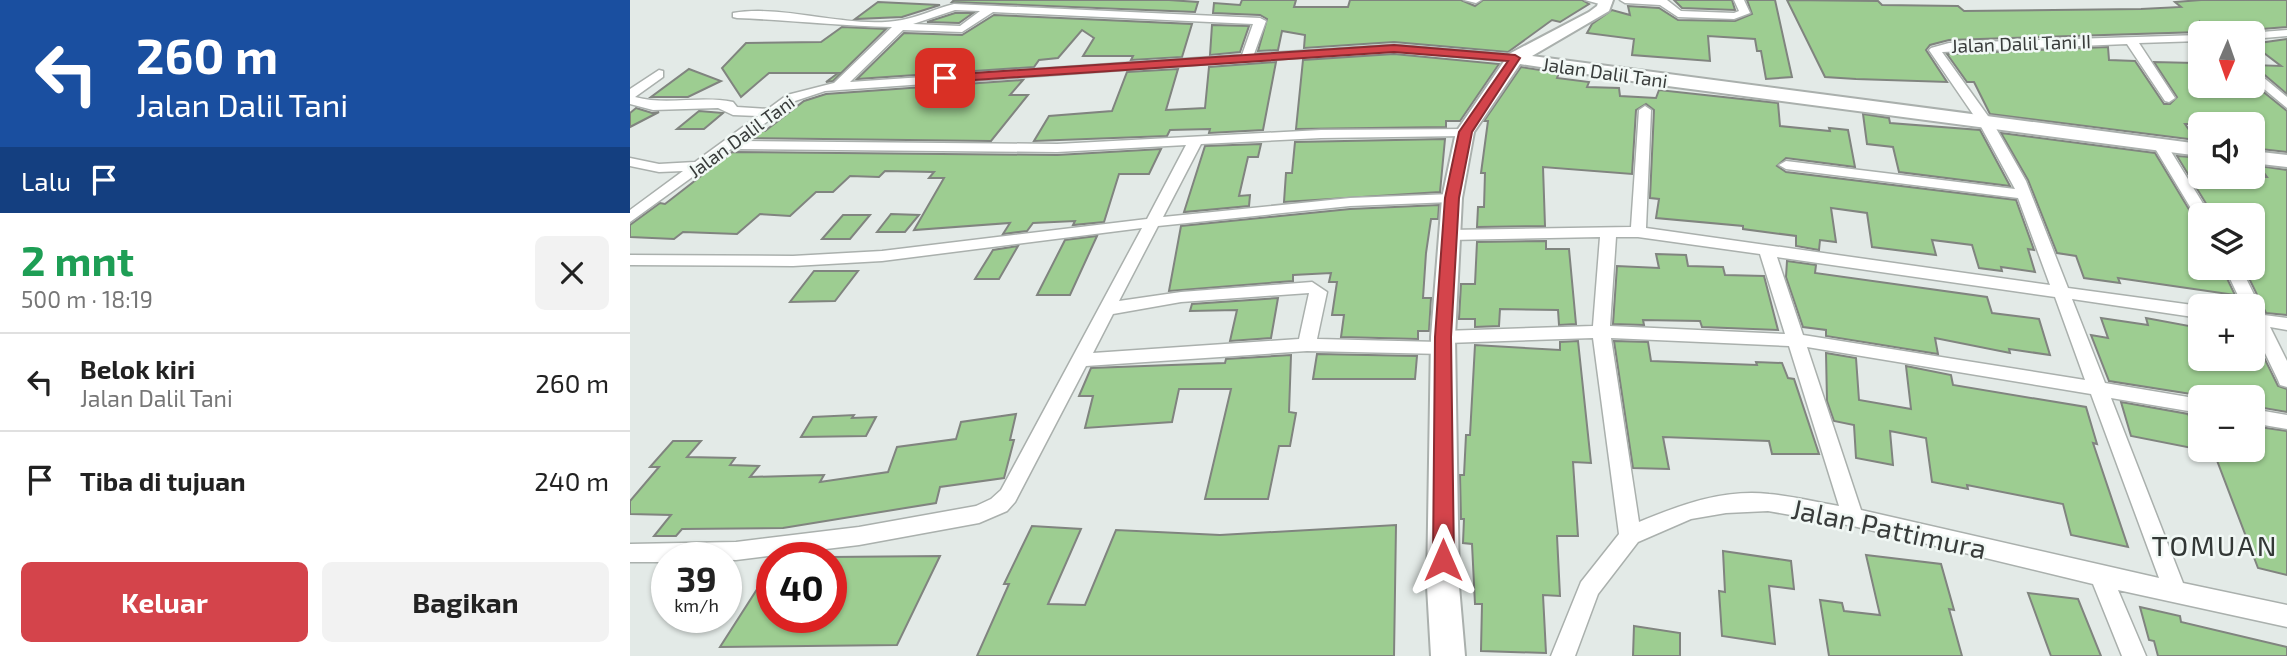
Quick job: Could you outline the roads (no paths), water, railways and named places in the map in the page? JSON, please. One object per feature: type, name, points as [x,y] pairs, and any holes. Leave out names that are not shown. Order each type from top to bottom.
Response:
[{"type":"street","points":[[1469,0],[1476,0]]},
{"type":"street","points":[[1590,0],[1607,1]]},
{"type":"street","points":[[1625,0],[1663,2],[1678,14],[1739,16],[1745,13],[1739,0]]},
{"type":"street","points":[[1448,656],[1443,586],[1443,343],[1452,198],[1465,132],[1515,58],[1594,15],[1607,1]]},
{"type":"street","points":[[838,86],[901,25],[954,7],[1260,21],[1247,58]]},
{"type":"street","points":[[737,15],[781,15],[833,23],[962,29],[992,8]]},
{"type":"street","points":[[2266,35],[2287,33]]},
{"type":"street","points":[[2266,35],[2287,44]]},
{"type":"street","name":"Jalan Dalil Tani II","points":[[1986,123],[1935,55],[1936,48],[2188,38]]},
{"type":"street","points":[[2130,39],[2169,98]]},
{"type":"street","name":"Jalan Dalil Tani","points":[[630,217],[800,93],[838,86],[1394,48],[1515,58],[2188,148]]},
{"type":"street","points":[[630,97],[659,74]]},
{"type":"street","points":[[2265,84],[2287,104]]},
{"type":"street","points":[[630,97],[653,106],[718,104],[729,106],[733,111],[770,113]]},
{"type":"street","points":[[1638,232],[1645,110]]},
{"type":"street","points":[[1986,123],[2023,194],[2174,589]]},
{"type":"street","points":[[729,145],[1056,148],[1334,134],[1465,132]]},
{"type":"street","points":[[630,553],[736,551],[859,536],[990,510],[1008,496],[1195,142]]},
{"type":"street","points":[[2160,145],[2196,203]]},
{"type":"street","points":[[2265,158],[2287,161]]},
{"type":"street","points":[[630,162],[659,168],[701,166]]},
{"type":"street","points":[[1786,165],[2023,194]]},
{"type":"street","points":[[630,260],[793,261],[882,256],[1337,203],[1452,198]]},
{"type":"street","points":[[1449,235],[1638,232],[2188,310]]},
{"type":"street","points":[[1608,233],[1601,332],[1630,536]]},
{"type":"street","points":[[1767,251],[1853,517]]},
{"type":"street","points":[[1107,309],[1181,297],[1312,287],[1319,292],[1307,345]]},
{"type":"street","points":[[2265,321],[2287,324]]},
{"type":"street","points":[[1080,360],[1307,345],[1443,343],[1601,332],[1797,341],[2188,404]]},
{"type":"street","points":[[2265,336],[2287,380]]},
{"type":"street","points":[[2265,418],[2287,422]]},
{"type":"street","name":"Jalan Pattimura","points":[[1563,656],[1589,589],[1630,536],[1688,511],[1726,504],[1768,502],[1853,517],[2101,576],[2174,589],[2287,616]]},
{"type":"street","points":[[2101,576],[2134,656]]},
{"type":"district","name":"TOMUAN","points":[[2215,545]]}]
